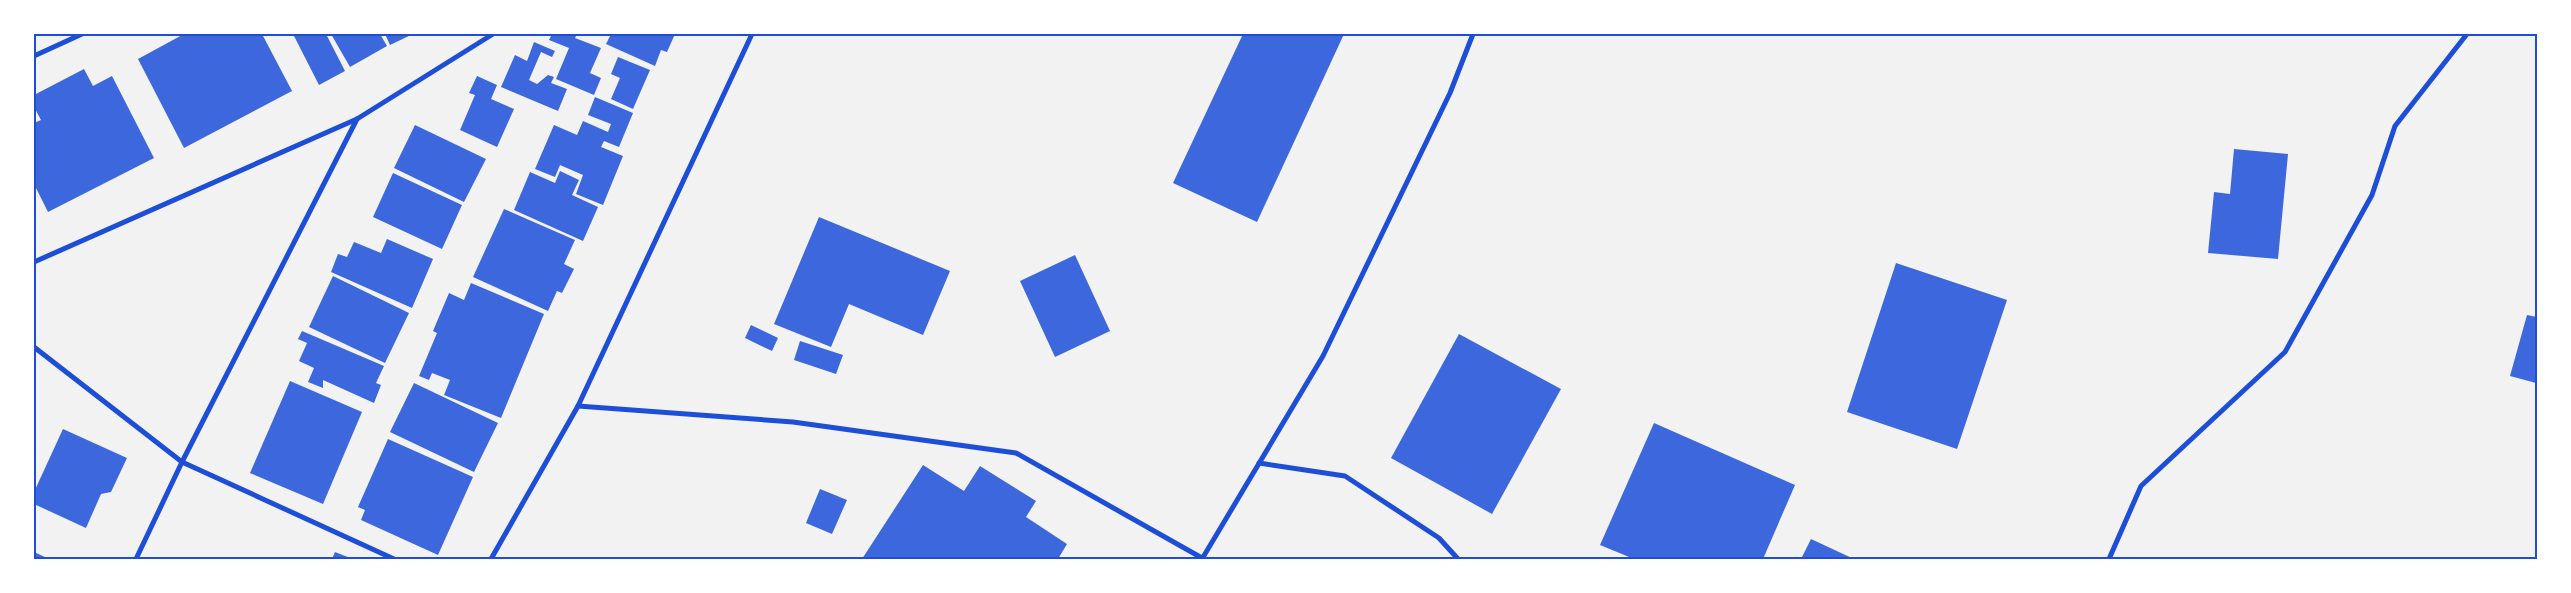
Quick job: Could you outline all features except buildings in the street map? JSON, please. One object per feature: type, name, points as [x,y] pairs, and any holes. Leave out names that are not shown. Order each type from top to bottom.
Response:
[{"type":"street","points":[[34,56],[82,34]]},
{"type":"street","points":[[34,262],[357,119],[493,34]]},
{"type":"street","points":[[491,559],[578,406],[752,34]]},
{"type":"street","points":[[578,406],[793,422],[1016,453],[1202,559],[1323,356],[1450,93],[1473,34]]},
{"type":"street","points":[[2109,559],[2141,486],[2285,352],[2372,196],[2395,126],[2467,34]]},
{"type":"street","points":[[136,559],[182,462],[357,119]]},
{"type":"street","points":[[34,347],[182,462],[394,559]]},
{"type":"street","points":[[1259,463],[1345,476],[1439,538],[1458,559]]}]
